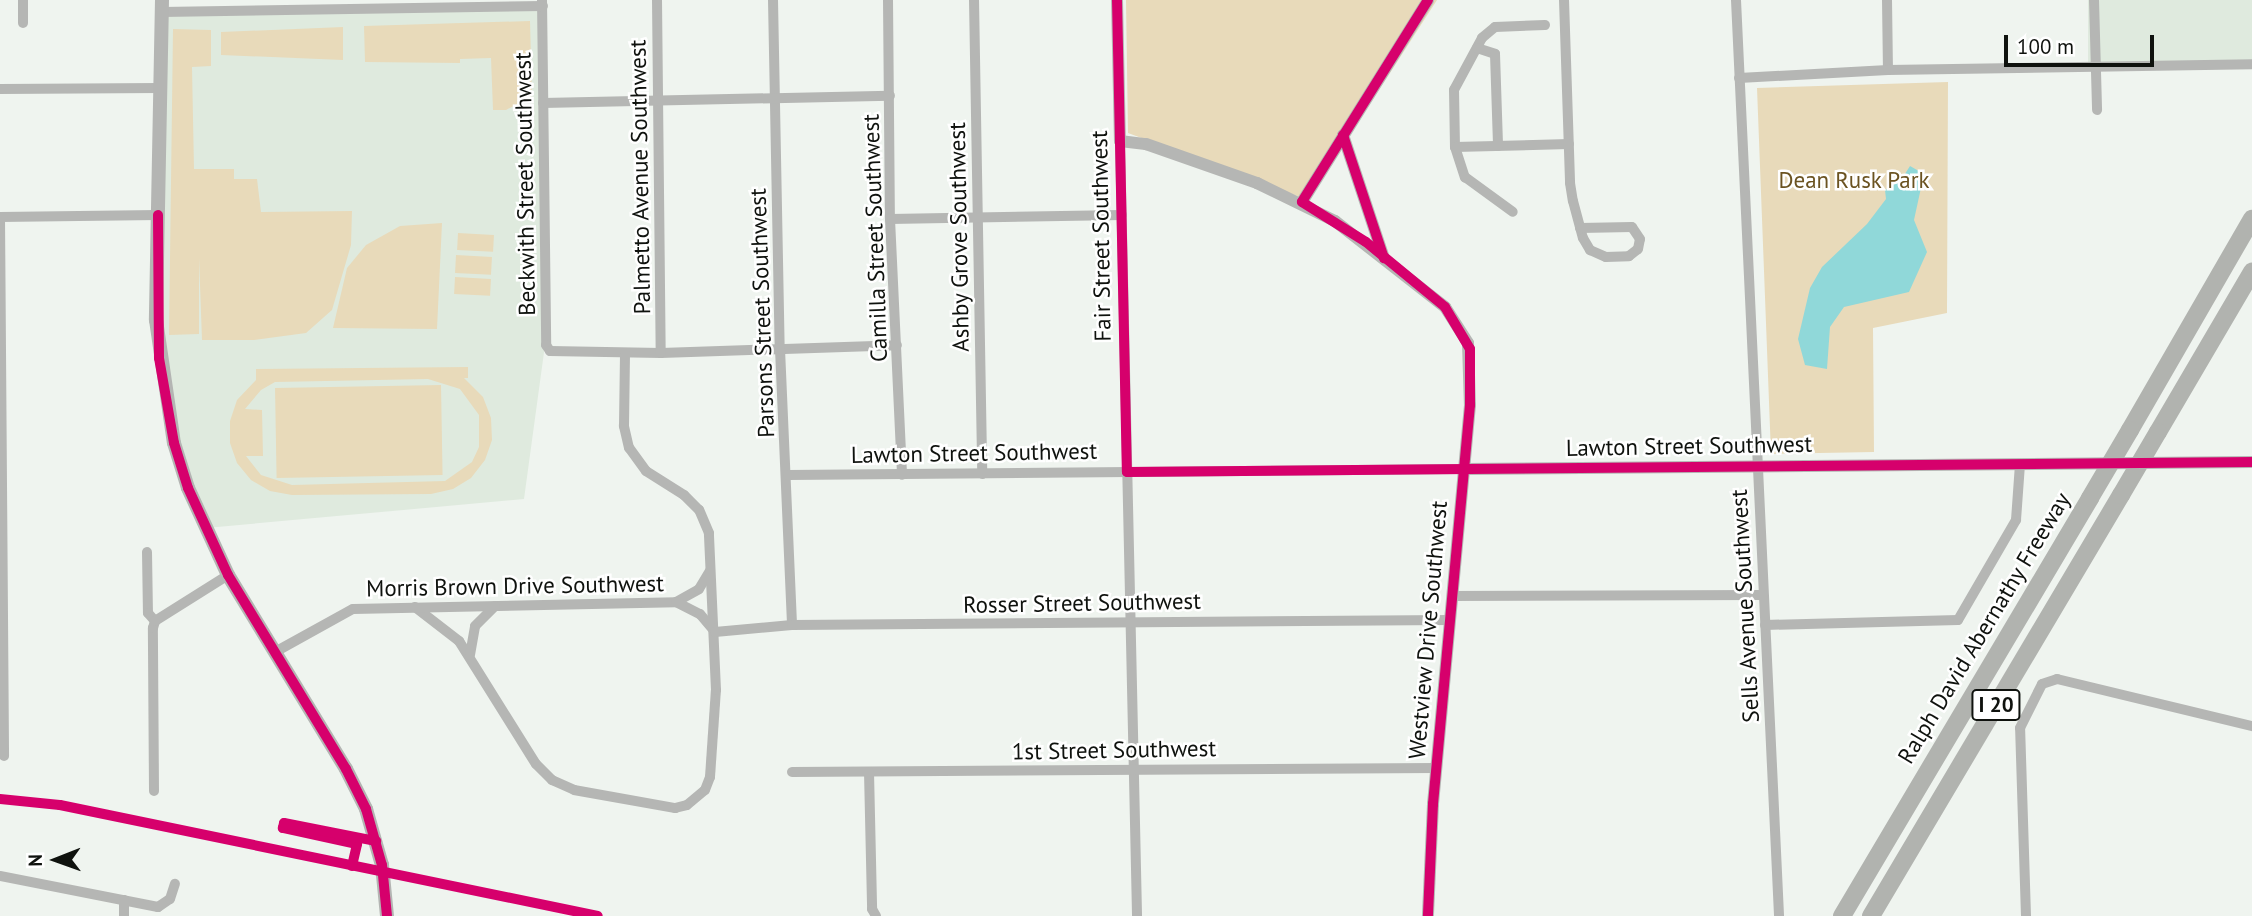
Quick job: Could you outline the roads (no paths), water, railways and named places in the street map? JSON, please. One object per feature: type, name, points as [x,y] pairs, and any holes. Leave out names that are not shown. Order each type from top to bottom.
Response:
[{"type":"highway","name":"Ralph David Abernathy Freeway","points":[[1842,916],[2252,219]]},
{"type":"highway","name":"I 20","points":[[1871,916],[2252,272]]},
{"type":"main road","points":[[162,6],[156,320],[166,405],[188,488],[228,575],[366,809],[382,865],[387,916]]},
{"type":"street","points":[[23,0],[23,23]]},
{"type":"street","name":"Palmetto Avenue Southwest","points":[[657,0],[661,353]]},
{"type":"street","name":"Parsons Street Southwest","points":[[773,0],[780,349],[788,475],[792,625]]},
{"type":"street","name":"Camilla Street Southwest","points":[[888,0],[890,219],[902,475]]},
{"type":"street","name":"Ashby Grove Southwest","points":[[974,0],[982,474]]},
{"type":"street","name":"Fair Street Southwest","points":[[1117,0],[1137,916]]},
{"type":"street","points":[[1301,202],[1428,0]]},
{"type":"street","points":[[1564,0],[1570,183],[1580,228],[1586,245],[1596,255],[1629,256],[1639,249],[1640,239],[1632,227],[1580,228]]},
{"type":"street","name":"Sells Avenue Southwest","points":[[1736,0],[1779,916]]},
{"type":"street","points":[[1887,0],[1888,70]]},
{"type":"street","points":[[2094,0],[2097,110]]},
{"type":"street","points":[[162,6],[542,3]]},
{"type":"street","name":"Beckwith Street Southwest","points":[[542,3],[546,345],[555,353],[625,353]]},
{"type":"street","points":[[1513,212],[1465,177],[1455,147],[1454,90],[1477,48],[1495,27],[1545,25]]},
{"type":"street","points":[[1477,48],[1495,54],[1498,146]]},
{"type":"street","points":[[1739,78],[1888,70],[2252,64]]},
{"type":"street","points":[[0,89],[160,88]]},
{"type":"street","points":[[543,103],[890,96]]},
{"type":"street","points":[[1343,135],[1384,258]]},
{"type":"street","name":"Westview Drive Southwest","points":[[1120,141],[1146,144],[1301,202],[1384,258],[1445,307],[1464,334],[1471,367],[1436,768],[1429,916]]},
{"type":"street","points":[[1455,147],[1569,144]]},
{"type":"street","points":[[4,755],[0,217],[158,215]]},
{"type":"street","points":[[890,219],[1122,215]]},
{"type":"street","points":[[415,607],[447,629],[470,656],[536,764],[552,780],[574,790],[675,808],[697,799],[710,777],[715,632],[709,533],[699,510],[684,495],[646,471],[629,448],[624,426],[625,353],[897,345]]},
{"type":"street","name":"Lawton Street Southwest","points":[[788,475],[2252,462]]},
{"type":"street","points":[[1765,625],[1958,620],[1997,557],[2016,520],[2020,464]]},
{"type":"street","points":[[147,552],[148,613],[155,621],[153,790]]},
{"type":"street","points":[[677,602],[699,589],[711,567]]},
{"type":"street","points":[[155,621],[228,575]]},
{"type":"street","points":[[1452,596],[1763,595]]},
{"type":"street","name":"Morris Brown Drive Southwest","points":[[275,652],[344,610],[677,602],[700,614],[715,632]]},
{"type":"street","points":[[470,656],[475,626],[496,606]]},
{"type":"street","name":"Rosser Street Southwest","points":[[715,632],[792,625],[1450,620]]},
{"type":"street","points":[[2026,916],[2020,728],[2033,697],[2042,684],[2057,679],[2252,726]]},
{"type":"street","name":"1st Street Southwest","points":[[792,772],[1436,768]]},
{"type":"street","points":[[869,772],[872,909],[876,916]]},
{"type":"street","points":[[0,876],[158,907],[170,900],[175,884]]},
{"type":"street","points":[[124,900],[124,916]]},
{"type":"water","points":[[1910,166],[1924,174],[1914,220],[1927,252],[1909,292],[1844,307],[1830,327],[1827,369],[1805,365],[1798,339],[1810,288],[1822,267],[1867,224],[1886,199],[1885,190],[1901,180]]},
{"type":"park label","name":"Dean Rusk Park","points":[[1854,180]]}]
